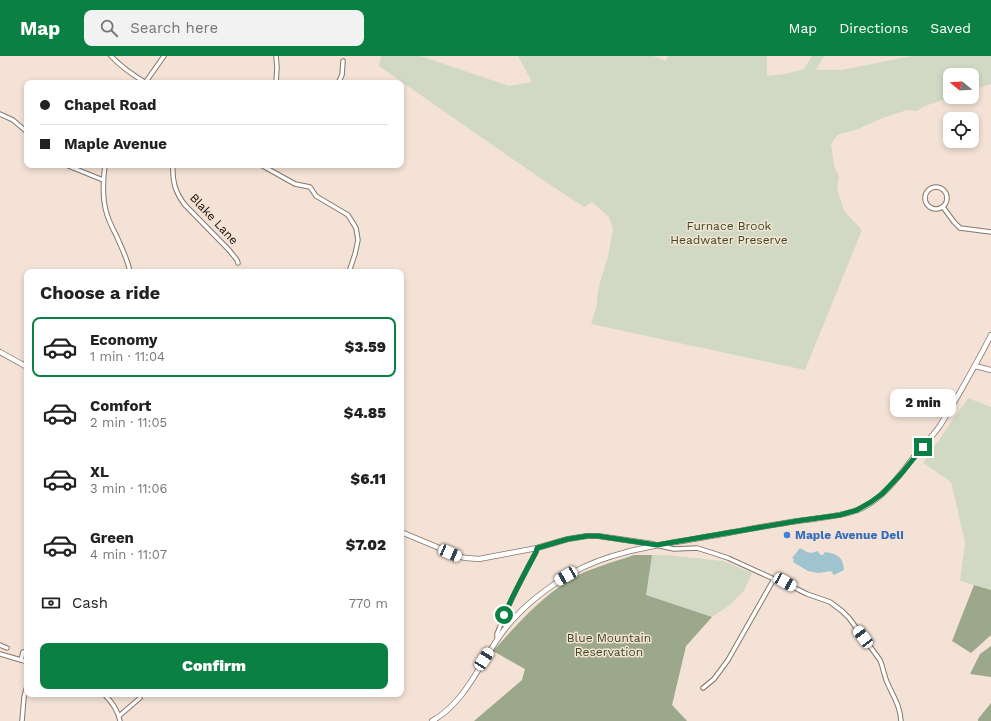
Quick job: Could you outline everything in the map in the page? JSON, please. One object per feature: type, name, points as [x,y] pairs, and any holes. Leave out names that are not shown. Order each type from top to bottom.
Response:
[{"type":"street","points":[[111,56],[141,80]]},
{"type":"street","points":[[148,80],[164,56]]},
{"type":"street","points":[[276,56],[276,80]]},
{"type":"street","points":[[340,80],[342,75],[343,61]]},
{"type":"street","points":[[0,114],[13,120],[24,129]]},
{"type":"street","points":[[73,168],[103,180]]},
{"type":"street","points":[[105,168],[103,180],[106,213],[123,250],[130,269]]},
{"type":"street","name":"Blake Lane","points":[[173,168],[172,175],[174,184],[185,205],[229,250],[238,263]]},
{"type":"street","points":[[266,168],[295,184],[310,188],[316,196],[348,215],[356,228],[358,240],[356,254],[350,269]]},
{"type":"street","points":[[934,187],[944,190],[947,197],[946,204],[943,207],[937,209],[931,208],[926,204],[925,198],[928,191],[934,187]]},
{"type":"street","points":[[943,207],[960,228],[991,232]]},
{"type":"street","points":[[432,721],[446,712],[454,704],[514,618],[544,590],[575,571],[599,560],[632,550],[790,522],[840,515],[857,510],[882,494],[901,474],[940,426],[991,335]]},
{"type":"street","points":[[0,352],[24,363]]},
{"type":"street","points":[[975,366],[991,370]]},
{"type":"street","points":[[404,533],[466,558],[479,559],[537,548],[568,539],[587,536],[598,536],[674,549],[697,548],[728,558],[774,579],[785,582],[807,594],[830,602],[842,611],[880,660],[886,682],[899,707],[901,721]]},
{"type":"street","points":[[498,639],[497,634],[504,615],[537,548]]},
{"type":"street","points":[[703,688],[714,679],[728,660],[774,579]]},
{"type":"street","points":[[0,645],[7,648]]},
{"type":"street","points":[[21,660],[24,652]]},
{"type":"street","points":[[0,656],[24,661]]},
{"type":"street","points":[[22,721],[24,697]]},
{"type":"street","points":[[107,697],[118,712],[120,721]]},
{"type":"street","points":[[119,716],[140,698]]},
{"type":"green space","name":"Furnace Brook Headwater Preserve","points":[[381,56],[420,56],[509,86],[532,82],[518,56],[653,56],[666,61],[668,56],[767,56],[767,76],[785,74],[804,69],[812,56],[824,56],[816,70],[842,70],[912,56],[991,56],[991,84],[979,88],[979,68],[943,68],[943,100],[925,106],[917,111],[907,110],[880,119],[858,129],[837,135],[831,144],[834,166],[839,177],[837,188],[844,211],[862,230],[805,370],[591,324],[597,305],[600,282],[608,257],[613,229],[609,217],[592,202],[584,207],[404,83],[404,80],[399,80],[379,66]]},
{"type":"green space","points":[[968,398],[991,407],[991,590],[960,581],[965,542],[951,482],[923,463]]},
{"type":"green space","name":"Blue Mountain Reservation","points":[[634,555],[666,555],[723,561],[752,573],[744,591],[727,607],[712,617],[686,646],[672,705],[687,721],[517,698],[525,669],[493,651],[528,613],[557,588],[576,576],[600,566]]},
{"type":"green space","name":"Blue Mountain Reservation","points":[[634,555],[652,555],[646,595],[712,617],[686,646],[672,705],[687,721],[474,721],[522,680],[525,669],[493,651],[519,623],[547,596],[576,576]]},
{"type":"green space","points":[[974,585],[991,590],[991,635],[971,653],[952,641]]},
{"type":"green space","points":[[991,646],[991,677],[970,674],[980,654]]},
{"type":"green space","points":[[991,703],[991,721],[978,721],[978,719]]},
{"type":"water","points":[[800,548],[812,553],[817,551],[821,555],[825,552],[839,556],[844,570],[834,575],[831,571],[818,573],[808,571],[793,562],[794,559],[792,558]]},
{"type":"place","name":"Maple Avenue Deli","points":[[787,535]]},
{"type":"route","points":[[504,615],[537,548],[568,539],[587,536],[598,536],[657,545],[840,515],[857,510],[882,494],[923,447]]}]
